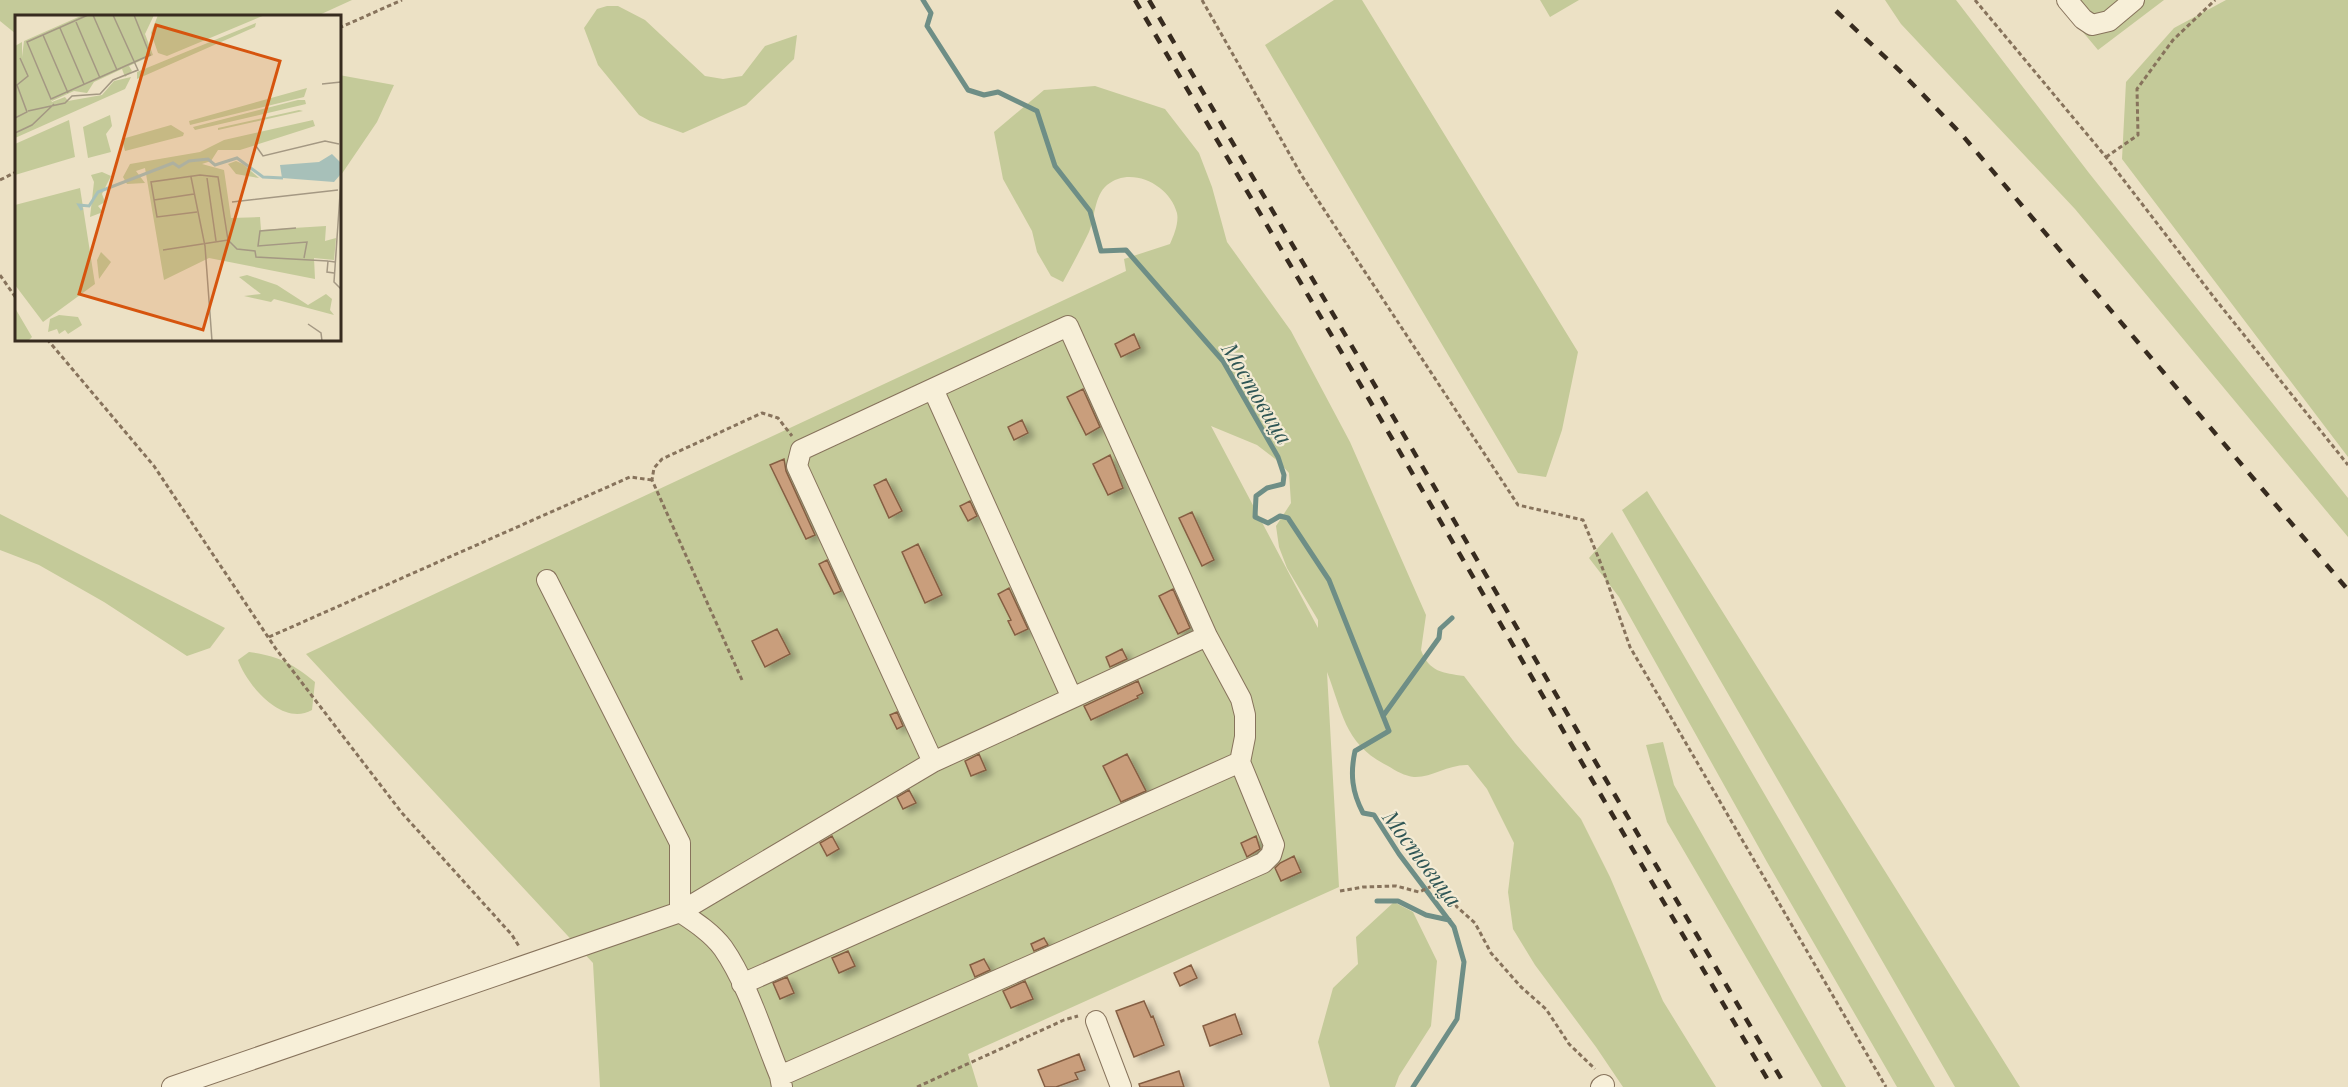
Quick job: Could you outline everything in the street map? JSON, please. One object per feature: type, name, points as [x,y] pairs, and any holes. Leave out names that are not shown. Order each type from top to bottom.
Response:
[{"type":"street","points":[[2067,0],[2083,19],[2092,25],[2109,21],[2134,0]]},
{"type":"street","points":[[680,912],[701,926],[722,947],[742,984],[781,1082],[1263,863],[1271,855],[1274,845],[1240,762],[1245,737],[1245,716],[1241,699],[1207,636],[1068,326],[801,450],[797,466],[933,762]]},
{"type":"street","points":[[933,389],[1072,698]]},
{"type":"street","points":[[547,580],[680,843],[680,912]]},
{"type":"street","points":[[172,1087],[680,912],[933,762],[1207,636]]},
{"type":"street","points":[[742,984],[1240,762]]},
{"type":"street","points":[[1096,1021],[1121,1087]]},
{"type":"path","points":[[340,28],[402,0]]},
{"type":"path","points":[[1202,0],[1302,176],[1518,506],[1582,520],[1601,564],[1630,647],[1886,1087]]},
{"type":"path","points":[[1975,0],[2106,157],[2216,300],[2348,465]]},
{"type":"path","points":[[2106,157],[2138,135],[2137,89],[2172,40],[2215,0]]},
{"type":"path","points":[[0,180],[15,172]]},
{"type":"path","points":[[0,275],[15,297]]},
{"type":"path","points":[[48,340],[154,466],[269,637],[402,813],[512,935],[529,964]]},
{"type":"path","points":[[742,680],[652,480],[654,468],[662,459],[762,412],[778,418],[801,450]]},
{"type":"path","points":[[269,637],[630,477],[652,480]]},
{"type":"path","points":[[1340,891],[1363,887],[1396,886],[1419,892],[1437,884],[1444,889],[1456,907],[1475,923],[1491,953],[1521,987],[1546,1009],[1569,1044],[1602,1076],[1603,1086]]},
{"type":"path","points":[[917,1087],[1064,1020],[1091,1016],[1096,1021]]},
{"type":"green space","points":[[0,0],[352,0],[319,15],[15,15],[15,33],[0,21]]},
{"type":"green space","points":[[1334,0],[1362,0],[1578,352],[1562,430],[1546,477],[1518,473],[1265,45]]},
{"type":"green space","points":[[1540,0],[1579,0],[1550,17]]},
{"type":"green space","points":[[1885,0],[1956,0],[2089,173],[2348,498],[2348,537],[2075,209],[1901,24]]},
{"type":"green space","points":[[2056,0],[2164,0],[2098,50]]},
{"type":"green space","points":[[2226,0],[2348,0],[2348,457],[2122,159],[2126,82],[2174,28]]},
{"type":"green space","points":[[618,6],[645,20],[705,76],[723,79],[742,76],[765,46],[797,35],[794,59],[746,105],[683,133],[639,115],[598,65],[584,28],[597,9]]},
{"type":"green space","points":[[340,75],[394,85],[377,122],[340,177]]},
{"type":"green space","points":[[1095,86],[1165,109],[1199,153],[1212,187],[1227,242],[1291,331],[1350,442],[1426,615],[1421,650],[1424,657],[1438,670],[1464,676],[1515,743],[1581,819],[1610,877],[1663,1001],[1716,1087],[1623,1087],[1535,965],[1513,929],[1508,892],[1514,843],[1487,789],[1468,765],[1414,777],[1407,776],[1373,757],[1362,748],[1347,726],[1327,672],[1339,887],[968,1054],[978,1087],[600,1087],[593,963],[306,654],[1126,271],[1124,259],[1170,244],[1176,229],[1177,213],[1166,194],[1148,181],[1127,177],[1117,179],[1107,185],[1100,195],[1089,232],[1063,282],[1051,276],[1037,252],[1032,231],[1003,179],[994,132],[1044,90]],"holes":[[[1211,426],[1257,445],[1289,473],[1291,503],[1276,526],[1279,547],[1287,568],[1318,620],[1318,628]]]},
{"type":"green space","points":[[1647,491],[2020,1087],[1955,1087],[1622,510]]},
{"type":"green space","points":[[0,514],[225,628],[210,648],[187,656],[104,602],[39,565],[0,550]]},
{"type":"green space","points":[[1612,532],[1935,1087],[1897,1087],[1767,862],[1619,597],[1589,558]]},
{"type":"green space","points":[[249,652],[284,661],[315,682],[312,710],[301,714],[289,713],[267,701],[249,681],[238,660]]},
{"type":"green space","points":[[1663,742],[1674,785],[1846,1087],[1822,1087],[1667,822],[1646,745]]},
{"type":"green space","points":[[1394,902],[1413,912],[1437,961],[1431,1026],[1399,1076],[1395,1087],[1330,1087],[1318,1042],[1333,988],[1358,964],[1356,937]]},
{"type":"building","points":[[1134,334],[1140,348],[1121,357],[1115,344]]},
{"type":"building","points":[[1083,389],[1100,427],[1086,435],[1067,397]]},
{"type":"building","points":[[1022,420],[1028,433],[1014,440],[1008,427]]},
{"type":"building","points":[[1110,455],[1123,488],[1108,495],[1093,464]]},
{"type":"building","points":[[784,459],[786,471],[815,535],[806,539],[770,465]]},
{"type":"building","points":[[886,479],[902,511],[889,518],[874,485]]},
{"type":"building","points":[[970,501],[977,516],[968,521],[960,506]]},
{"type":"building","points":[[1192,512],[1214,560],[1202,566],[1179,518]]},
{"type":"building","points":[[918,544],[942,595],[925,603],[902,552]]},
{"type":"building","points":[[827,560],[841,591],[834,594],[819,564]]},
{"type":"building","points":[[1009,588],[1028,629],[1015,635],[1008,621],[1011,620],[998,594]]},
{"type":"building","points":[[1173,589],[1190,628],[1178,634],[1159,596]]},
{"type":"building","points":[[777,629],[790,654],[765,667],[752,641]]},
{"type":"building","points":[[1122,649],[1127,659],[1110,667],[1106,657]]},
{"type":"building","points":[[1138,681],[1143,693],[1137,696],[1138,698],[1091,720],[1084,706]]},
{"type":"building","points":[[897,712],[903,726],[897,729],[890,715]]},
{"type":"building","points":[[979,754],[986,770],[971,776],[965,761]]},
{"type":"building","points":[[1127,754],[1146,791],[1121,802],[1103,766]]},
{"type":"building","points":[[909,790],[916,803],[903,809],[897,797]]},
{"type":"building","points":[[832,836],[839,849],[827,856],[820,843]]},
{"type":"building","points":[[1256,836],[1260,849],[1247,857],[1241,843]]},
{"type":"building","points":[[1294,856],[1301,872],[1281,881],[1275,868]]},
{"type":"building","points":[[1044,938],[1048,945],[1034,951],[1031,944]]},
{"type":"building","points":[[848,951],[855,966],[839,973],[832,958]]},
{"type":"building","points":[[984,959],[990,970],[975,977],[970,965]]},
{"type":"building","points":[[1191,965],[1197,978],[1180,986],[1174,973]]},
{"type":"building","points":[[787,977],[794,993],[780,999],[773,983]]},
{"type":"building","points":[[1025,981],[1033,999],[1011,1008],[1003,991]]},
{"type":"building","points":[[1144,1001],[1151,1017],[1153,1016],[1164,1045],[1134,1057],[1116,1011]]},
{"type":"building","points":[[1235,1014],[1242,1034],[1210,1046],[1203,1026]]},
{"type":"building","points":[[1079,1054],[1085,1070],[1075,1073],[1078,1079],[1056,1087],[1045,1087],[1038,1070]]},
{"type":"building","points":[[1179,1071],[1184,1087],[1140,1087],[1139,1084]]},
{"type":"waterway","name":"Мостовица","points":[[923,0],[931,13],[927,26],[968,90],[984,95],[998,92],[1037,111],[1055,166],[1090,211],[1101,251],[1126,250],[1223,361],[1278,457],[1284,475],[1283,484],[1267,488],[1256,496],[1255,517],[1268,523],[1280,516],[1288,518],[1329,580],[1389,731],[1355,751],[1352,775],[1356,798],[1363,813],[1374,815],[1399,854],[1454,927],[1464,962],[1457,1019],[1413,1087]]},
{"type":"waterway","points":[[1383,716],[1439,638],[1440,629],[1452,618]]},
{"type":"waterway","points":[[1377,901],[1398,901],[1426,915],[1449,920]]},
{"type":"railway","points":[[1135,0],[1772,1087]]},
{"type":"railway","points":[[1149,0],[1786,1087]]},
{"type":"railway","points":[[1836,11],[1900,71],[1963,136],[2348,590]]}]
